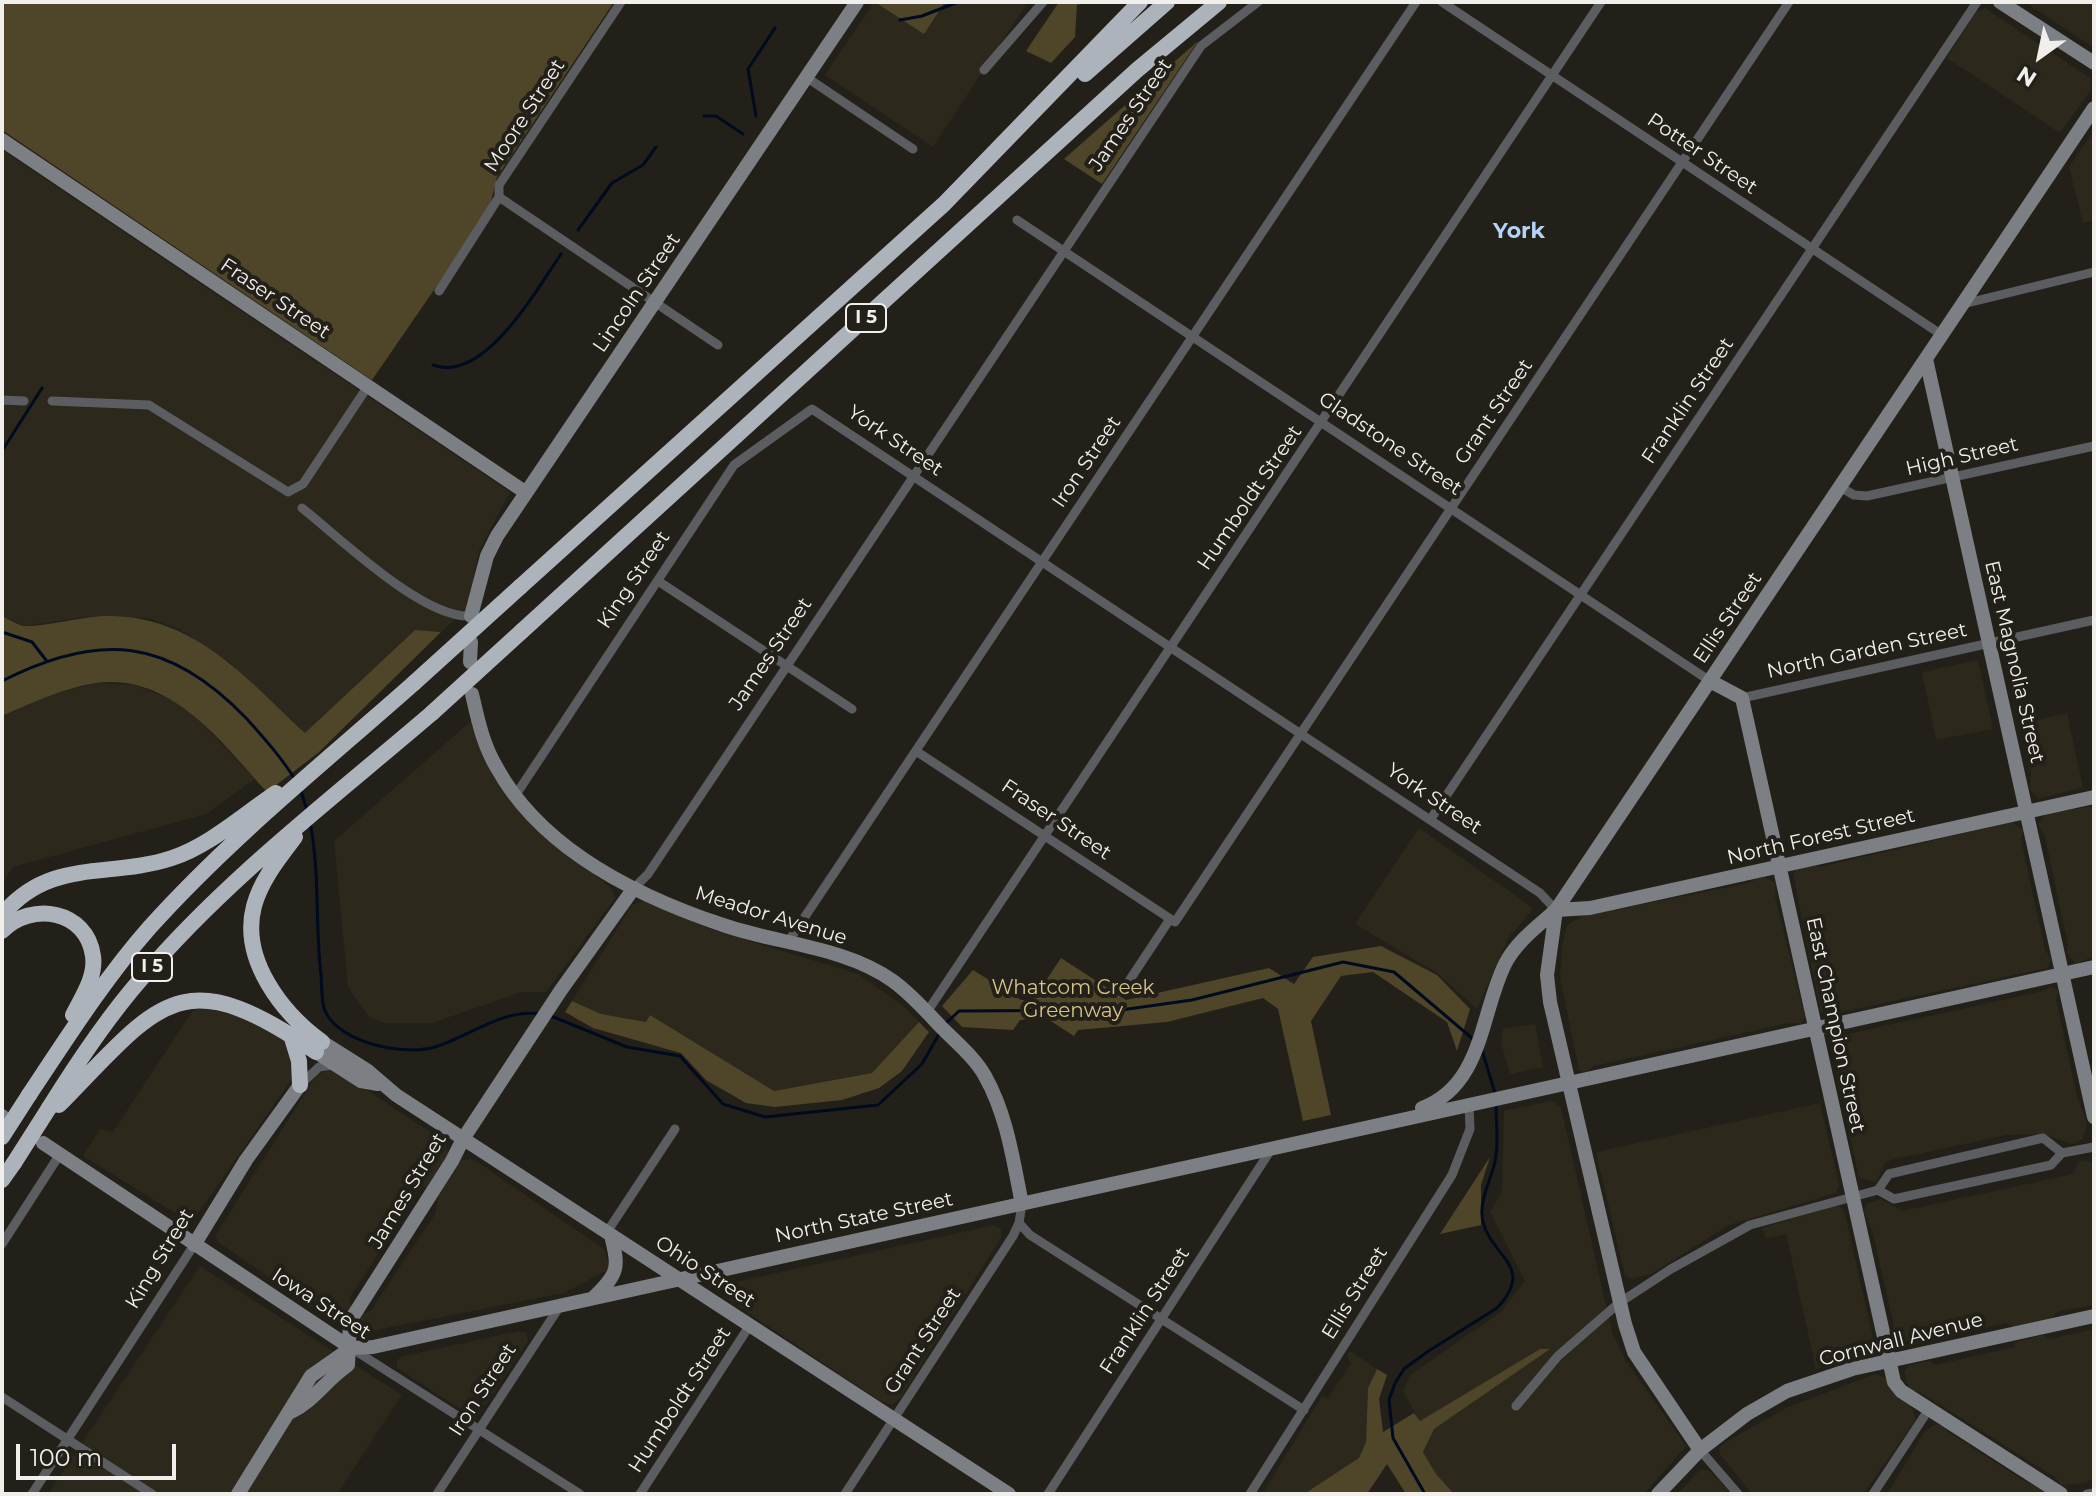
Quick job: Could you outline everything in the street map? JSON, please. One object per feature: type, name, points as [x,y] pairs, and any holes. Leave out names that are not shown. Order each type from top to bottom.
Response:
[{"type":"highway","points":[[1002,146],[1140,2]]},
{"type":"highway","name":"I 5","points":[[2,1137],[110,977],[240,826],[333,754],[414,683],[944,204],[1002,146],[1167,2]]},
{"type":"highway","name":"I 5","points":[[2,1180],[39,1136],[51,1109],[101,1030],[142,977],[229,887],[278,850],[312,815],[432,713],[1137,70],[1217,4]]},
{"type":"highway","points":[[2,915],[18,898],[53,877],[74,872],[132,869],[175,857],[240,826]]},
{"type":"highway","points":[[278,850],[254,906],[251,923],[255,954],[278,999],[319,1047]]},
{"type":"highway","points":[[2,931],[23,916],[53,913],[80,929],[93,957],[88,987],[34,1088]]},
{"type":"highway","points":[[51,1109],[128,1032],[166,1007],[184,1002],[230,1004],[264,1017],[290,1034],[319,1047]]},
{"type":"highway","points":[[290,1034],[299,1061],[300,1085]]},
{"type":"street","name":"Moore Street","points":[[439,291],[499,197],[499,185],[621,2]]},
{"type":"street","name":"Lincoln Street","points":[[471,616],[487,556],[525,492],[857,2]]},
{"type":"street","points":[[984,70],[1043,2]]},
{"type":"street","name":"James Street","points":[[238,1494],[291,1412],[311,1402],[323,1385],[348,1365],[350,1321],[463,1139],[561,990],[634,888],[648,874],[1201,46],[1258,2]]},
{"type":"street","name":"Iron Street","points":[[788,942],[1416,2]]},
{"type":"street","name":"Potter Street","points":[[1442,2],[1942,335]]},
{"type":"street","name":"Humboldt Street","points":[[927,1012],[1601,2]]},
{"type":"street","name":"Grant Street","points":[[1121,993],[1301,734],[1789,2]]},
{"type":"street","name":"Franklin Street","points":[[1430,820],[1977,2]]},
{"type":"street","points":[[2000,2],[2094,63]]},
{"type":"street","points":[[806,77],[913,149]]},
{"type":"street","name":"Ellis Street","points":[[1384,1122],[1439,1101],[1455,1087],[1470,1064],[1512,953],[1556,910],[2094,108]]},
{"type":"street","name":"Fraser Street","points":[[2,140],[525,492]]},
{"type":"street","points":[[499,197],[718,345]]},
{"type":"street","name":"Gladstone Street","points":[[1017,220],[1710,681],[1742,698]]},
{"type":"street","points":[[1963,304],[2094,272]]},
{"type":"street","name":"East Magnolia Street","points":[[1926,359],[2094,1117]]},
{"type":"street","points":[[52,401],[149,405],[279,490],[288,492],[303,484],[368,386]]},
{"type":"street","points":[[2,400],[24,401]]},
{"type":"street","name":"York Street","points":[[812,409],[1540,893],[1556,910]]},
{"type":"street","name":"King Street","points":[[515,796],[734,465],[812,409]]},
{"type":"street","name":"High Street","points":[[1840,487],[1862,497],[2094,446]]},
{"type":"street","points":[[302,508],[427,605],[461,617],[471,616]]},
{"type":"street","points":[[658,581],[852,709]]},
{"type":"street","name":"North Garden Street","points":[[1742,698],[2094,620]]},
{"type":"street","points":[[470,662],[471,642]]},
{"type":"street","name":"Meador Avenue","points":[[472,694],[489,754],[515,796],[570,847],[634,888],[729,927],[844,959],[890,979],[927,1012],[984,1074],[999,1106],[1022,1204]]},
{"type":"street","name":"East Champion Street","points":[[1742,698],[1888,1362],[1901,1391],[2061,1494]]},
{"type":"street","name":"Fraser Street","points":[[916,751],[1172,921]]},
{"type":"street","name":"North Forest Street","points":[[1556,910],[1590,908],[2094,797]]},
{"type":"street","points":[[1556,910],[1547,975],[1568,1083],[1619,1303],[1634,1352],[1700,1450],[1738,1494]]},
{"type":"street","points":[[1384,1122],[2094,967]]},
{"type":"street","name":"Ohio Street","points":[[319,1047],[336,1065],[361,1081],[378,1084]]},
{"type":"street","name":"Ohio Street","points":[[319,1047],[368,1071],[378,1084],[1009,1494]]},
{"type":"street","name":"King Street","points":[[32,1494],[194,1245],[244,1162],[300,1085],[319,1067],[336,1065]]},
{"type":"street","name":"Ellis Street","points":[[1250,1494],[1452,1175],[1470,1129],[1470,1105]]},
{"type":"street","name":"North State Street","points":[[351,1348],[373,1347],[1384,1122]]},
{"type":"street","points":[[592,1299],[614,1277],[617,1268],[609,1234],[675,1129]]},
{"type":"street","name":"Iowa Street","points":[[39,1136],[60,1154],[194,1245],[580,1494]]},
{"type":"street","points":[[1878,1190],[1889,1174],[2043,1138],[2062,1153]]},
{"type":"street","points":[[1516,1406],[1558,1356],[1619,1303],[1750,1225],[1878,1190],[1894,1199],[2051,1165],[2062,1153],[2094,1147]]},
{"type":"street","name":"Franklin Street","points":[[1048,1494],[1272,1148]]},
{"type":"street","points":[[2,1244],[60,1154]]},
{"type":"street","name":"Grant Street","points":[[845,1494],[1019,1223],[1022,1204]]},
{"type":"street","points":[[1019,1223],[1030,1235],[1304,1410]]},
{"type":"street","name":"Iron Street","points":[[437,1494],[560,1306]]},
{"type":"street","name":"Cornwall Avenue","points":[[1658,1494],[1700,1450],[1778,1396],[1852,1369],[2094,1316]]},
{"type":"street","name":"Humboldt Street","points":[[640,1494],[750,1325]]},
{"type":"street","points":[[2,1397],[152,1494]]},
{"type":"street","points":[[1873,1494],[1929,1409]]},
{"type":"street","points":[[2087,1494],[2094,1493]]},
{"type":"shaded area","points":[[874,2],[1028,2],[933,147],[825,75]]},
{"type":"shaded area","points":[[2025,2],[2094,2],[2094,48]]},
{"type":"shaded area","points":[[1985,8],[2090,78],[2090,91],[2060,133],[1947,58],[1976,12]]},
{"type":"shaded area","points":[[2094,130],[2094,220],[2083,223],[2069,167]]},
{"type":"shaded area","points":[[2,150],[510,492],[479,551],[469,606],[441,632],[415,630],[305,733],[229,662],[179,629],[148,618],[85,617],[24,626],[2,616]]},
{"type":"shaded area","points":[[1978,660],[1993,729],[1936,740],[1922,672]]},
{"type":"shaded area","points":[[96,683],[135,685],[173,700],[195,716],[255,779],[206,814],[13,867],[2,884],[2,716],[54,694]]},
{"type":"shaded area","points":[[2067,713],[2083,787],[2038,799],[2030,790],[2031,774],[2020,724]]},
{"type":"shaded area","points":[[471,721],[483,757],[526,818],[612,889],[615,898],[546,992],[522,992],[432,1023],[385,1023],[369,1017],[348,987],[334,841]]},
{"type":"shaded area","points":[[2094,806],[2094,956],[2076,964],[2067,953],[2068,945],[2045,837],[2038,824],[2046,813]]},
{"type":"shaded area","points":[[2012,822],[2023,830],[2021,840],[2045,950],[2051,959],[2047,968],[1842,1012],[1831,1018],[1821,1013],[1793,873],[1798,868],[1820,867]]},
{"type":"shaded area","points":[[1419,828],[1532,907],[1509,937],[1477,1009],[1437,973],[1355,924]]},
{"type":"shaded area","points":[[1763,876],[1776,883],[1775,897],[1805,1017],[1802,1023],[1789,1023],[1594,1066],[1585,1072],[1579,1070],[1560,978],[1567,925],[1583,916],[1749,883]]},
{"type":"shaded area","points":[[642,901],[713,930],[858,974],[901,1004],[919,1022],[872,1073],[774,1091],[650,1015],[646,1022],[601,1014],[572,1001],[632,905]]},
{"type":"shaded area","points":[[2051,986],[2058,990],[2056,1000],[2077,1096],[2087,1123],[2083,1139],[2072,1144],[2044,1134],[2006,1135],[1886,1161],[1876,1182],[1859,1178],[1829,1038],[2043,991]]},
{"type":"shaded area","points":[[195,1007],[224,1008],[290,1043],[294,1076],[199,1212],[183,1218],[83,1156],[100,1129],[113,1132]]},
{"type":"shaded area","points":[[1535,1024],[1543,1067],[1510,1074],[1501,1042],[1503,1029]]},
{"type":"shaded area","points":[[335,1069],[444,1141],[449,1154],[427,1188],[422,1185],[349,1299],[352,1308],[338,1325],[218,1242],[215,1236],[317,1074]]},
{"type":"shaded area","points":[[1551,1101],[1561,1107],[1612,1332],[1626,1361],[1686,1446],[1644,1494],[1454,1494],[1436,1474],[1423,1452],[1434,1429],[1549,1349],[1540,1349],[1420,1421],[1403,1391],[1410,1375],[1501,1312],[1525,1281],[1490,1212],[1502,1192],[1504,1111]]},
{"type":"shaded area","points":[[1820,1103],[1839,1185],[1836,1193],[1729,1225],[1651,1274],[1632,1279],[1625,1276],[1596,1152]]},
{"type":"shaded area","points":[[473,1159],[604,1249],[610,1269],[564,1293],[361,1333],[356,1319],[361,1313],[369,1313],[435,1214],[438,1196],[461,1160]]},
{"type":"shaded area","points":[[2088,1160],[2094,1164],[2094,1305],[2057,1312],[2051,1319],[2013,1327],[2006,1323],[1899,1348],[1872,1230],[1864,1212],[1866,1204],[1881,1199],[1902,1211],[2073,1174],[2079,1161]]},
{"type":"shaded area","points":[[1838,1205],[1844,1210],[1875,1347],[1867,1357],[1863,1355],[1816,1369],[1786,1234],[1766,1239],[1762,1228]]},
{"type":"shaded area","points":[[994,1225],[1001,1229],[1002,1236],[899,1400],[892,1404],[880,1401],[723,1296],[724,1288],[731,1283]]},
{"type":"shaded area","points":[[200,1266],[402,1395],[337,1494],[48,1494]]},
{"type":"shaded area","points":[[2094,1329],[2094,1478],[2085,1483],[2061,1485],[2056,1478],[1920,1392],[1911,1390],[1904,1372],[1909,1365],[1930,1361],[1935,1365],[2014,1347],[2015,1342],[2044,1335],[2049,1339]]},
{"type":"shaded area","points":[[519,1331],[526,1333],[528,1341],[476,1419],[397,1368],[397,1360],[403,1356]]},
{"type":"shaded area","points":[[1350,1351],[1377,1369],[1368,1388],[1366,1442],[1359,1459],[1304,1494],[1262,1494],[1322,1396],[1327,1399],[1351,1363],[1347,1356]]},
{"type":"shaded area","points":[[1875,1374],[1884,1377],[1911,1405],[1916,1420],[1863,1494],[1752,1494],[1720,1454],[1719,1448],[1726,1442],[1786,1408]]},
{"type":"shaded area","points":[[1936,1424],[1946,1427],[1947,1431],[2018,1477],[2050,1494],[1887,1494],[1925,1431]]},
{"type":"shaded area","points":[[1701,1469],[1710,1471],[1731,1494],[1677,1494]]},
{"type":"green space","points":[[2,2],[614,2],[497,177],[489,210],[372,380],[2,130]]},
{"type":"green space","points":[[875,2],[945,2],[924,34]]},
{"type":"green space","points":[[1059,2],[1089,2],[1077,5],[1075,37],[1051,63],[1026,51]]},
{"type":"green space","points":[[1198,41],[1102,184],[1064,159]]},
{"type":"green space","points":[[2,616],[24,626],[104,616],[136,618],[164,625],[215,652],[305,733],[415,630],[441,632],[318,753],[267,792],[193,715],[172,700],[148,689],[123,683],[84,685],[2,716]]},
{"type":"green space","name":"Whatcom Creek Greenway","points":[[1381,946],[1437,975],[1470,1009],[1457,1051],[1447,1022],[1373,972],[1341,976],[1311,1021],[1331,1115],[1303,1121],[1278,1009],[1263,998],[1167,1022],[1078,1030],[1074,1036],[1046,1018],[1020,1020],[1013,1030],[962,1027],[942,1006],[973,970],[1021,1000],[1033,1000],[1061,958],[1126,1000],[1269,968],[1294,984],[1313,957]]},
{"type":"green space","points":[[572,1001],[601,1014],[646,1022],[650,1015],[774,1091],[872,1073],[919,1022],[929,1032],[902,1071],[879,1088],[842,1100],[775,1107],[746,1103],[706,1080],[681,1053],[593,1028],[565,1012]]},
{"type":"green space","points":[[1490,1157],[1481,1185],[1481,1225],[1440,1234]]},
{"type":"green space","points":[[1540,1349],[1550,1349],[1434,1429],[1423,1452],[1436,1474],[1454,1494],[1406,1494],[1387,1464],[1367,1494],[1304,1494],[1359,1458],[1366,1442],[1368,1388],[1377,1369],[1387,1375],[1379,1399],[1383,1432],[1414,1413],[1420,1421]]},
{"type":"waterway","points":[[900,20],[922,16],[958,2]]},
{"type":"waterway","points":[[756,116],[748,69],[775,28]]},
{"type":"waterway","points":[[704,116],[716,116],[743,134]]},
{"type":"waterway","points":[[578,230],[612,183],[643,165],[656,147]]},
{"type":"waterway","points":[[433,365],[452,367],[471,361],[490,347],[523,310],[561,254]]},
{"type":"waterway","points":[[2,451],[42,388]]},
{"type":"waterway","points":[[2,632],[32,642],[46,660]]},
{"type":"waterway","points":[[2,681],[71,654],[102,650],[132,651],[161,658],[189,671],[217,691],[246,718],[296,781]]},
{"type":"waterway","points":[[301,791],[307,810]]},
{"type":"waterway","points":[[310,822],[315,860],[322,998],[325,1011],[344,1032],[374,1045],[422,1049],[435,1047],[513,1015],[540,1014]]},
{"type":"waterway","points":[[945,1024],[959,1011],[1121,1010],[1192,1000],[1343,962],[1394,972],[1473,1039]]},
{"type":"waterway","points":[[551,1016],[627,1047],[680,1056],[723,1104],[765,1117],[878,1105],[922,1064],[939,1034]]},
{"type":"waterway","points":[[1481,1047],[1495,1093]]},
{"type":"waterway","points":[[1425,1494],[1393,1438],[1389,1400],[1404,1369],[1497,1308],[1513,1282],[1508,1263],[1488,1234],[1482,1214],[1496,1154],[1496,1105]]},
{"type":"district","name":"York","points":[[1519,232]]}]
